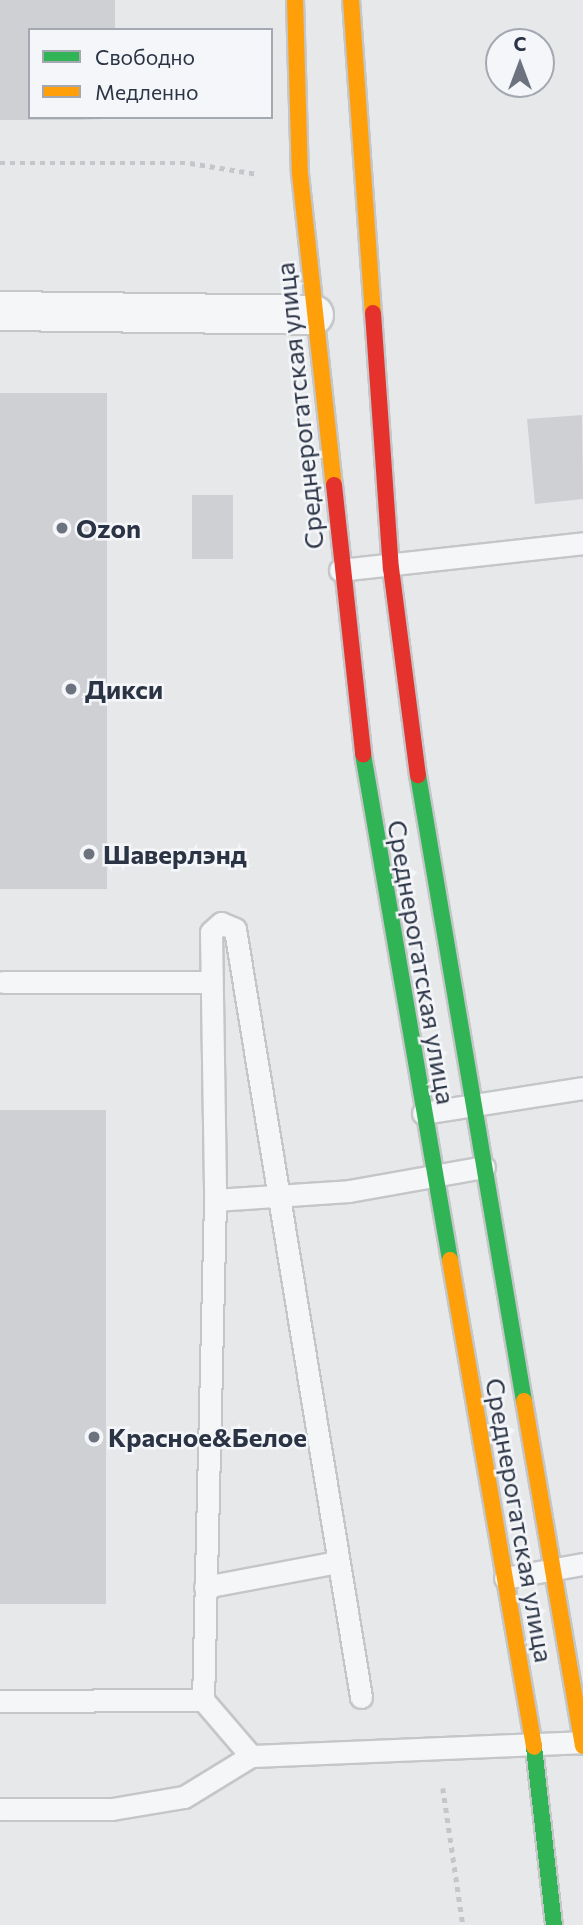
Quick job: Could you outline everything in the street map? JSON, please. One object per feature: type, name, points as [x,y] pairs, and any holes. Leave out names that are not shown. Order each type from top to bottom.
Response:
[{"type":"street","name":"Среднерогатская улица","points":[[295,0],[298,141],[340,570],[365,769],[534,1747],[554,1925]]},
{"type":"street","name":"Среднерогатская улица","points":[[351,0],[391,568],[472,1103],[583,1744]]},
{"type":"street","points":[[0,311],[314,316]]},
{"type":"lane","points":[[340,570],[391,568],[583,543]]},
{"type":"lane","points":[[251,1756],[203,1700],[215,1200],[211,932],[222,923],[235,929],[274,1197],[361,1697]]},
{"type":"lane","points":[[4,982],[210,982]]},
{"type":"lane","points":[[423,1113],[472,1103],[583,1088]]},
{"type":"lane","points":[[215,1200],[274,1197],[434,1177],[484,1167]]},
{"type":"lane","points":[[205,1587],[337,1562]]},
{"type":"lane","points":[[506,1578],[583,1564]]},
{"type":"lane","points":[[0,1700],[203,1700]]},
{"type":"lane","points":[[0,1809],[112,1809],[184,1797],[251,1756],[583,1744]]},
{"type":"path","points":[[0,163],[190,163],[268,176]]},
{"type":"path","points":[[443,1788],[463,1925]]},
{"type":"building","points":[[0,0],[115,0],[115,28],[28,28],[28,119],[104,120],[0,120]]},
{"type":"building","points":[[0,393],[107,393],[107,889],[0,889]]},
{"type":"building","points":[[582,415],[583,499],[535,504],[527,419]]},
{"type":"building","points":[[192,495],[233,495],[233,559],[192,559]]},
{"type":"building","points":[[0,1110],[106,1110],[106,1604],[0,1604]]},
{"type":"traffic: fast","points":[[363,754],[450,1260]]},
{"type":"traffic: fast","points":[[418,775],[524,1401]]},
{"type":"traffic: fast","points":[[534,1747],[554,1925]]},
{"type":"traffic: slow","points":[[295,0],[300,174],[334,485]]},
{"type":"traffic: slow","points":[[351,0],[373,313]]},
{"type":"traffic: slow","points":[[450,1260],[534,1747]]},
{"type":"traffic: slow","points":[[524,1401],[583,1746]]},
{"type":"traffic: jam","points":[[373,313],[391,568],[418,775]]},
{"type":"traffic: jam","points":[[334,485],[363,754]]},
{"type":"place","name":"Ozon","points":[[62,528]]},
{"type":"place","name":"Дикси","points":[[71,689]]},
{"type":"place","name":"Шаверлэнд","points":[[89,854]]},
{"type":"place","name":"Красное&Белое","points":[[94,1437]]}]
